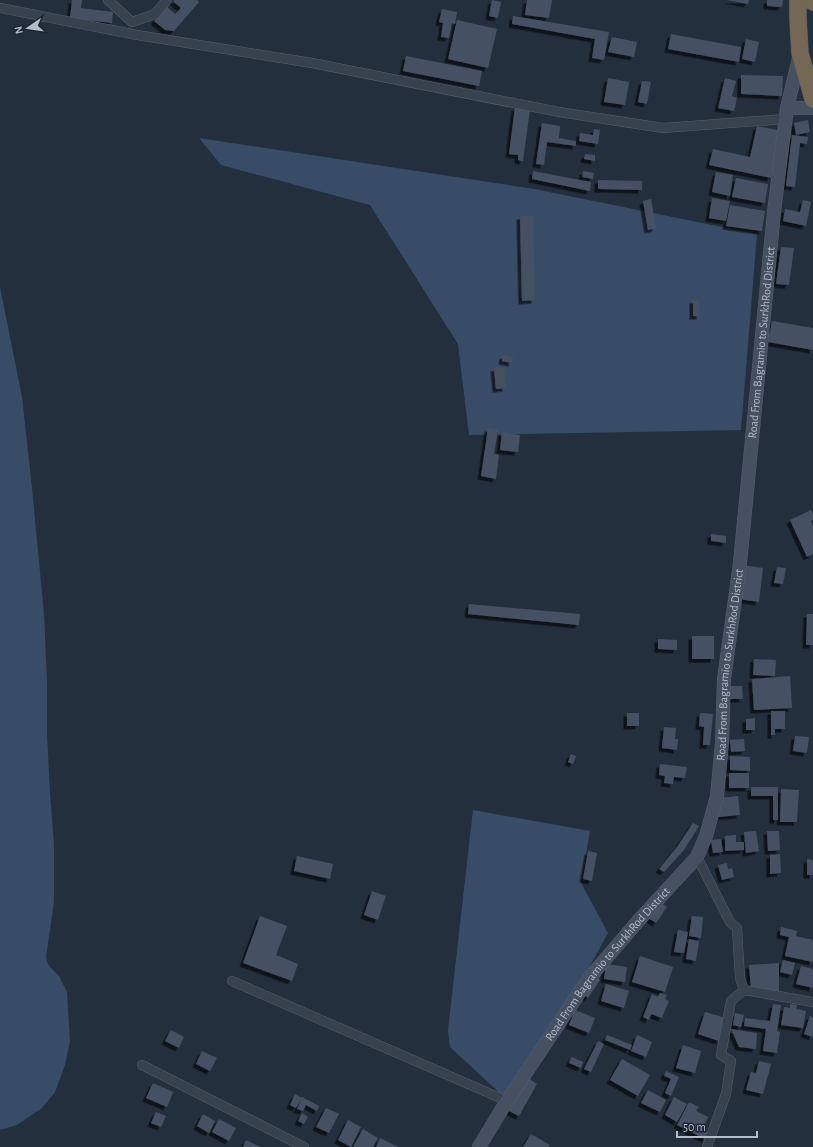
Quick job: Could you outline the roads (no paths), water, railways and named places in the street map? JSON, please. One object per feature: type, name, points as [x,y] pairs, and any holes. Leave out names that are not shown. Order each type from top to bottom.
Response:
[{"type":"highway","points":[[798,0],[800,53],[813,99]]},
{"type":"street","points":[[108,0],[132,22],[155,14],[167,0]]},
{"type":"street","points":[[0,8],[137,35],[312,63],[559,112],[663,128],[786,113],[813,108]]},
{"type":"street","name":"Road From Bagramio to SurkhRod District","points":[[479,1147],[579,993],[596,970],[639,920],[697,857],[703,847],[717,796],[722,743],[724,679],[740,563],[774,212],[786,113],[800,53]]},
{"type":"street","points":[[697,857],[730,922],[737,928],[740,978],[744,990]]},
{"type":"street","points":[[232,981],[508,1101]]},
{"type":"street","points":[[744,990],[813,1002]]},
{"type":"street","points":[[707,1147],[726,1094],[731,1061],[721,1055],[731,1001],[744,990]]},
{"type":"street","points":[[142,1064],[304,1147]]},
{"type":"water","points":[[199,138],[534,189],[757,234],[741,430],[469,435],[458,344],[370,205],[221,165]]},
{"type":"water","points":[[0,287],[22,397],[44,614],[47,682],[47,734],[54,844],[54,902],[46,957],[48,964],[59,976],[67,992],[70,1041],[65,1065],[55,1092],[42,1108],[17,1125],[0,1130]]},
{"type":"water","points":[[473,810],[590,831],[581,883],[608,933],[580,984],[503,1096],[450,1047],[448,1030]]}]
